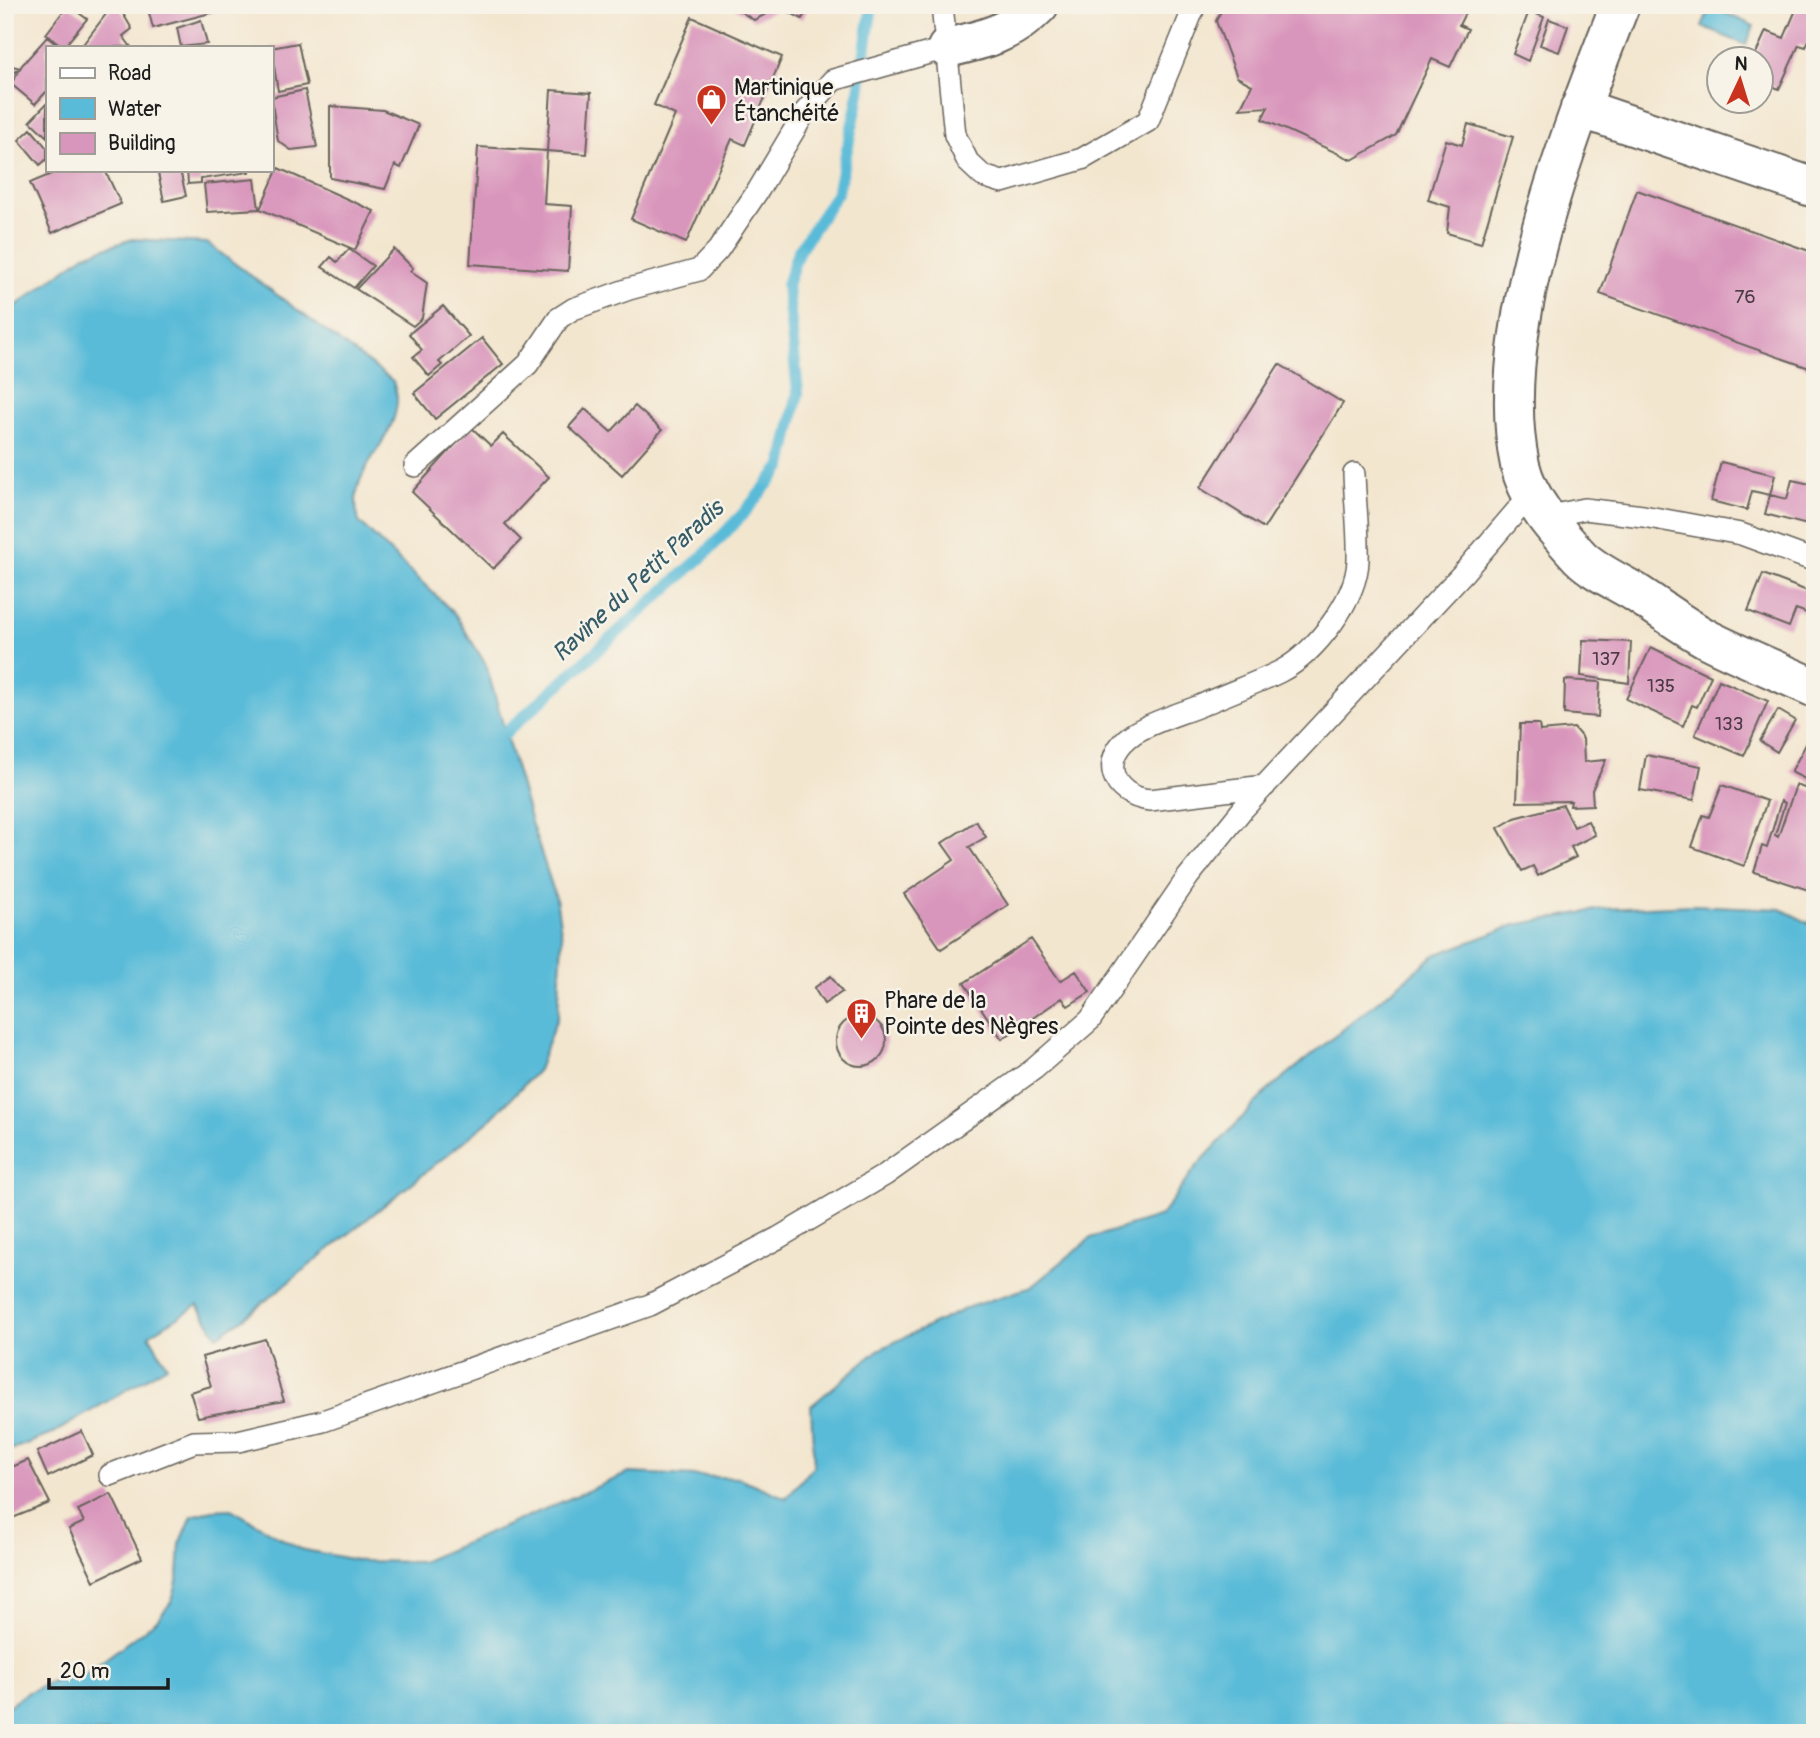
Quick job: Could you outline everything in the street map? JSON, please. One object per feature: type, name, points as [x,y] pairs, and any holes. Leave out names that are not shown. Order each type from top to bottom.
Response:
[{"type":"street","points":[[947,48],[990,39],[1016,27],[1039,5]]},
{"type":"street","points":[[1620,5],[1580,108],[1529,285],[1515,365],[1519,454],[1539,506],[1582,560],[1708,639],[1815,688]]},
{"type":"street","points":[[1580,108],[1815,188]]},
{"type":"lane","points":[[942,5],[955,135],[968,162],[983,176],[1002,182],[1082,159],[1148,121],[1195,5]]},
{"type":"lane","points":[[415,466],[528,363],[559,318],[573,309],[629,289],[699,270],[718,250],[805,112],[833,80],[882,64],[947,48]]},
{"type":"lane","points":[[1265,786],[1150,800],[1136,799],[1127,795],[1116,782],[1112,767],[1114,755],[1133,734],[1283,670],[1335,619],[1352,590],[1358,561],[1354,474]]},
{"type":"lane","points":[[110,1475],[194,1442],[238,1441],[323,1421],[649,1305],[778,1238],[873,1182],[1034,1069],[1090,1020],[1188,877],[1265,786],[1465,570],[1539,506],[1643,516],[1741,534],[1815,561]]},
{"type":"water","points":[[1710,6],[1754,26],[1746,45],[1702,27]]},
{"type":"water","points":[[132,239],[207,243],[393,381],[397,399],[394,418],[388,433],[363,473],[356,504],[359,522],[455,614],[486,665],[556,898],[562,938],[558,1015],[538,1070],[488,1122],[244,1318],[217,1336],[198,1305],[149,1335],[167,1366],[52,1434],[5,1452],[5,314],[85,255]]},
{"type":"water","points":[[1693,905],[1781,909],[1815,926],[1815,1733],[5,1733],[5,1709],[23,1695],[52,1681],[84,1675],[156,1621],[172,1601],[178,1577],[180,1544],[192,1516],[212,1510],[231,1509],[300,1549],[361,1561],[421,1562],[629,1473],[739,1478],[786,1498],[814,1466],[811,1406],[878,1350],[969,1307],[1031,1287],[1091,1238],[1161,1216],[1196,1167],[1267,1091],[1435,955],[1515,925],[1602,909]]},
{"type":"building","points":[[68,5],[87,19],[65,46],[46,34]]},
{"type":"building","points":[[113,5],[118,5],[132,29],[123,36],[130,46],[82,46]]},
{"type":"building","points":[[147,5],[221,5],[222,10],[153,28]]},
{"type":"building","points":[[730,5],[810,5],[802,19],[785,10],[775,10],[754,20]]},
{"type":"building","points":[[1224,5],[1469,5],[1459,25],[1468,29],[1450,67],[1432,59],[1396,135],[1352,160],[1262,119],[1268,107],[1240,109],[1252,85],[1237,77],[1216,21]]},
{"type":"building","points":[[1798,5],[1815,5],[1815,27],[1806,47],[1799,45],[1779,89],[1774,87],[1774,46],[1759,46],[1766,31],[1784,38]]},
{"type":"building","points":[[1529,11],[1544,17],[1528,61],[1513,54]]},
{"type":"building","name":"Martinique Étanchéité","points":[[692,17],[782,57],[745,145],[732,139],[686,243],[631,219],[675,115],[654,105]]},
{"type":"building","points":[[1549,19],[1568,26],[1559,52],[1540,45]]},
{"type":"building","points":[[201,20],[207,44],[181,46],[177,28]]},
{"type":"building","points":[[47,37],[59,46],[46,46],[46,92],[35,104],[11,84],[22,65]]},
{"type":"building","points":[[298,43],[307,85],[278,91],[273,48]]},
{"type":"building","points":[[5,64],[20,68],[5,80]]},
{"type":"building","points":[[305,90],[317,147],[291,150],[278,141],[273,97]]},
{"type":"building","points":[[551,90],[591,93],[587,154],[547,151]]},
{"type":"building","points":[[46,104],[46,136],[30,121]]},
{"type":"building","points":[[330,106],[383,110],[419,125],[401,168],[395,165],[385,189],[330,178]]},
{"type":"building","points":[[1468,124],[1513,137],[1481,243],[1447,233],[1450,207],[1428,200],[1446,140],[1462,145]]},
{"type":"building","points":[[31,129],[46,147],[46,160],[40,165],[19,140]]},
{"type":"building","points":[[478,147],[547,151],[544,204],[572,206],[568,271],[470,264]]},
{"type":"building","points":[[278,168],[374,211],[355,250],[260,209]]},
{"type":"building","points":[[56,172],[106,172],[121,204],[52,233],[30,183]]},
{"type":"building","points":[[180,172],[186,196],[164,201],[158,173]]},
{"type":"building","points":[[187,172],[249,172],[201,179],[201,183],[188,184]]},
{"type":"building","points":[[255,179],[259,209],[207,212],[204,184]]},
{"type":"building","points":[[1637,190],[1815,253],[1815,370],[1600,294]]},
{"type":"building","points":[[349,249],[373,266],[354,288],[322,267],[331,257],[337,262]]},
{"type":"building","points":[[394,249],[413,268],[410,271],[427,283],[422,318],[413,326],[356,289]]},
{"type":"building","points":[[443,306],[469,336],[439,362],[442,365],[429,376],[413,357],[422,350],[409,334]]},
{"type":"building","points":[[482,338],[503,364],[435,419],[414,393]]},
{"type":"building","points":[[1279,364],[1343,403],[1264,528],[1200,488]]},
{"type":"building","points":[[635,406],[662,430],[622,475],[569,427],[585,409],[611,432]]},
{"type":"building","points":[[471,427],[491,446],[503,434],[549,477],[505,524],[521,540],[493,569],[412,492]]},
{"type":"building","points":[[1721,462],[1775,475],[1770,495],[1752,491],[1747,510],[1711,501]]},
{"type":"building","points":[[1792,480],[1815,485],[1815,527],[1765,514],[1770,495],[1787,499]]},
{"type":"building","points":[[1763,574],[1815,594],[1815,616],[1796,609],[1789,627],[1748,611]]},
{"type":"building","points":[[1583,640],[1631,642],[1629,683],[1581,676]]},
{"type":"building","points":[[1651,647],[1711,676],[1697,707],[1692,705],[1683,726],[1626,699]]},
{"type":"building","points":[[1565,680],[1600,682],[1598,717],[1564,714]]},
{"type":"building","points":[[1719,680],[1768,701],[1744,756],[1695,735]]},
{"type":"building","points":[[1778,710],[1795,720],[1777,752],[1760,741]]},
{"type":"building","points":[[1520,724],[1539,724],[1540,731],[1574,728],[1583,739],[1584,762],[1606,760],[1592,790],[1593,805],[1570,806],[1571,801],[1517,802]]},
{"type":"building","points":[[1813,731],[1815,732],[1815,784],[1791,772]]},
{"type":"building","points":[[1646,755],[1701,766],[1694,800],[1640,790]]},
{"type":"building","points":[[1722,785],[1767,801],[1744,866],[1692,847],[1703,815],[1709,817]]},
{"type":"building","points":[[1796,785],[1815,792],[1815,892],[1754,872],[1762,846],[1767,848],[1781,801],[1785,803],[1775,835],[1778,837]]},
{"type":"building","points":[[1563,805],[1574,827],[1588,821],[1595,835],[1571,847],[1576,857],[1538,876],[1533,866],[1522,871],[1498,828],[1515,818]]},
{"type":"building","points":[[976,821],[986,837],[969,847],[1008,905],[941,949],[904,894],[954,860],[942,843]]},
{"type":"building","points":[[1031,939],[1060,981],[1076,971],[1090,992],[1068,1006],[1062,998],[1002,1039],[964,983]]},
{"type":"building","points":[[831,976],[842,992],[824,1004],[814,988]]},
{"type":"building","name":"Phare de la Pointe des Nègres","points":[[861,1016],[878,1024],[886,1041],[878,1058],[861,1066],[844,1058],[836,1041],[844,1024]]},
{"type":"building","points":[[265,1339],[284,1401],[198,1417],[190,1392],[211,1386],[202,1357]]},
{"type":"building","points":[[82,1431],[93,1455],[48,1477],[37,1452]]},
{"type":"building","points":[[28,1460],[50,1503],[5,1521],[5,1470]]},
{"type":"building","points":[[111,1494],[142,1558],[94,1581],[69,1529],[84,1522],[78,1510]]},
{"type":"waterway","name":"Ravine du Petit Paradis","points":[[505,733],[703,556],[743,514],[782,466],[798,393],[787,285],[798,252],[837,193],[857,105],[872,5]]},
{"type":"place","name":"Martinique Étanchéité","points":[[711,127]]},
{"type":"place","name":"Phare de la Pointe des Nègres","points":[[861,1040]]}]
